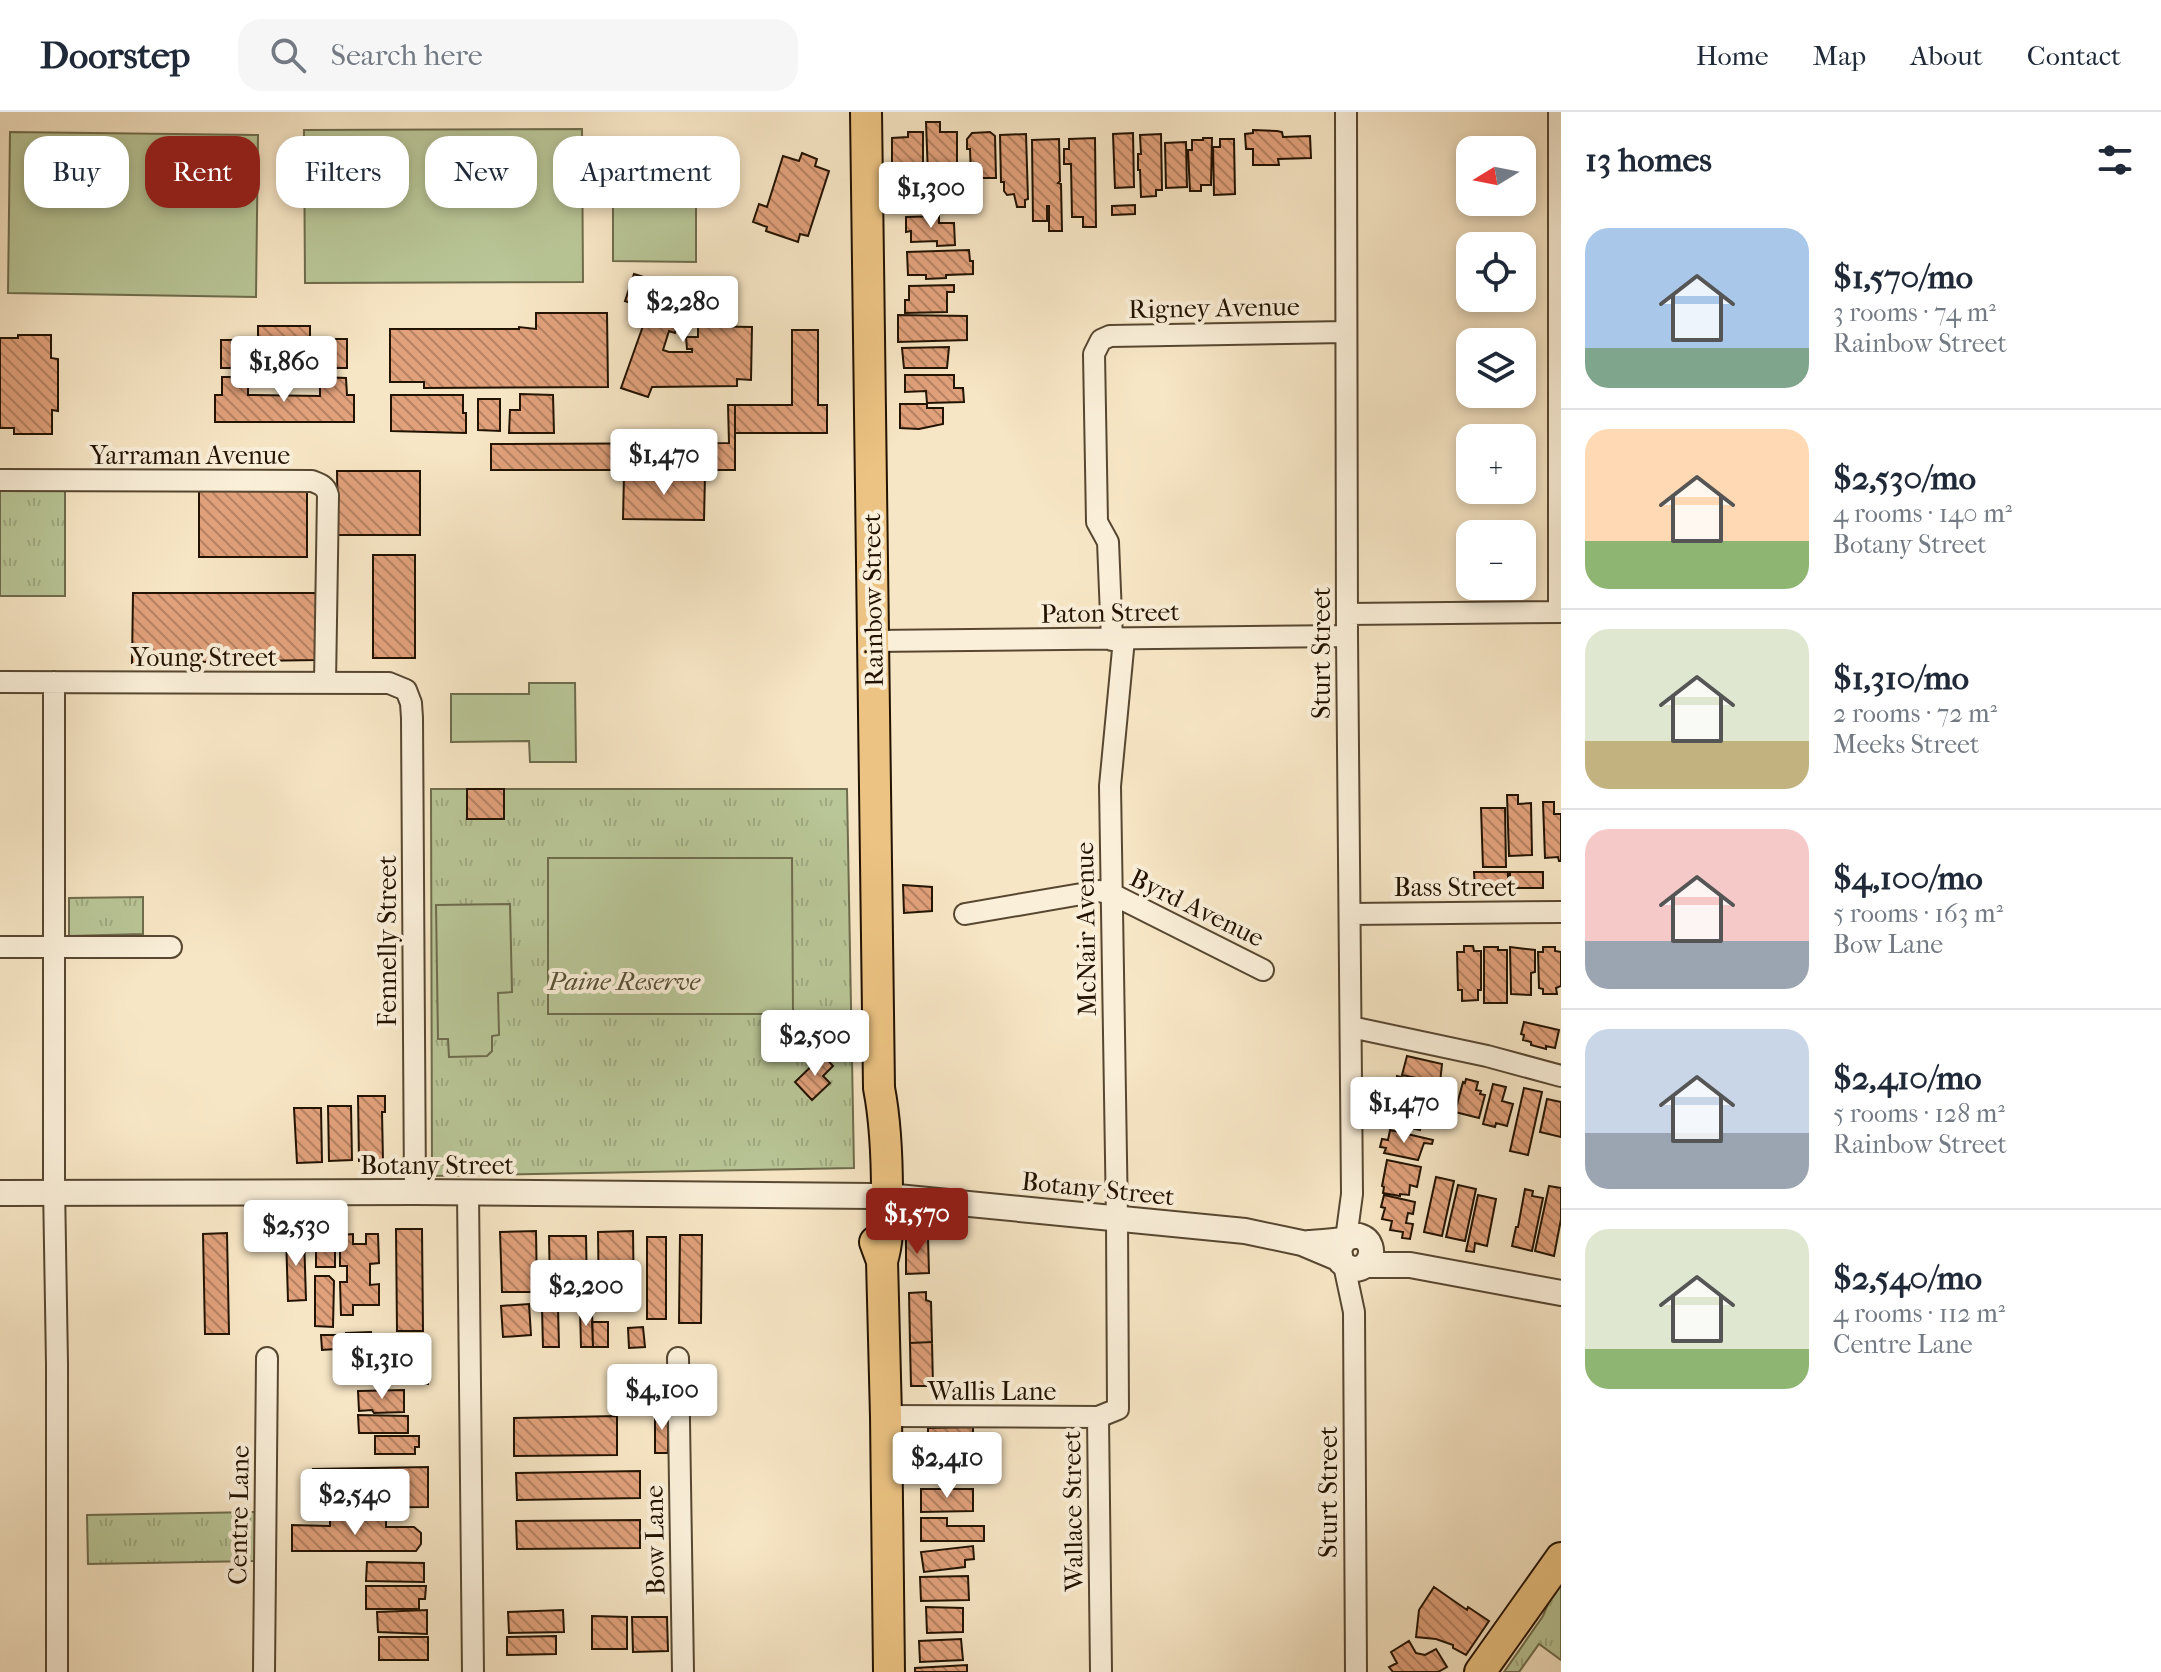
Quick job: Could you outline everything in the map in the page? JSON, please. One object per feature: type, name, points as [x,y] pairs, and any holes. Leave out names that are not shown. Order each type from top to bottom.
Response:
[{"type":"main road","name":"Rainbow Street","points":[[866,112],[879,1088],[885,1119],[875,1243],[882,1261],[889,1672]]},
{"type":"main road","points":[[1480,1672],[1561,1558]]},
{"type":"street","name":"Sturt Street","points":[[1346,112],[1356,1672]]},
{"type":"street","points":[[1347,614],[1560,612],[1559,112]]},
{"type":"street","name":"Rigney Avenue","points":[[1118,639],[1108,542],[1097,522],[1094,354],[1101,340],[1110,336],[1346,332]]},
{"type":"street","name":"Yarraman Avenue","points":[[0,480],[312,481],[321,484],[328,495],[325,683]]},
{"type":"street","name":"Paton Street","points":[[873,641],[1347,636]]},
{"type":"street","name":"McNair Avenue","points":[[1117,1219],[1110,786],[1118,639]]},
{"type":"street","name":"Young Street","points":[[0,682],[389,683],[406,690]]},
{"type":"street","points":[[54,682],[57,1672]]},
{"type":"street","name":"Fennelly Street","points":[[406,690],[412,718],[415,1192]]},
{"type":"street","name":"Byrd Avenue","points":[[965,914],[1099,891],[1112,894],[1263,970]]},
{"type":"street","name":"Bass Street","points":[[1350,914],[1561,912]]},
{"type":"street","points":[[0,947],[171,947]]},
{"type":"street","points":[[1351,1027],[1487,1056],[1561,1076]]},
{"type":"street","name":"Botany Street","points":[[0,1193],[415,1192],[881,1196],[1245,1231],[1561,1293]]},
{"type":"street","points":[[468,1193],[473,1672]]},
{"type":"street","name":"Wallace Street","points":[[1101,1672],[1098,1417],[1118,1409],[1117,1219]]},
{"type":"street","name":"Centre Lane","points":[[264,1672],[267,1358]]},
{"type":"street","name":"Bow Lane","points":[[678,1358],[683,1672]]},
{"type":"street","name":"Wallis Lane","points":[[886,1416],[1098,1417]]},
{"type":"green space","points":[[582,129],[582,136],[553,136],[553,208],[583,208],[583,282],[305,283],[305,208],[409,208],[409,136],[304,136],[304,130]]},
{"type":"green space","points":[[10,132],[258,135],[145,136],[145,208],[257,208],[256,297],[8,293]]},
{"type":"green space","points":[[613,208],[696,208],[696,262],[613,261]]},
{"type":"green space","points":[[0,488],[65,488],[65,596],[0,596]]},
{"type":"green space","points":[[529,683],[575,683],[576,762],[530,762],[529,741],[451,742],[451,694],[529,694]]},
{"type":"green space","name":"Paine Reserve","points":[[431,789],[847,789],[854,1168],[432,1176]]},
{"type":"green space","points":[[548,858],[792,858],[793,1014],[548,1014]]},
{"type":"green space","points":[[143,897],[143,934],[69,936],[69,898]]},
{"type":"green space","points":[[510,904],[512,992],[498,993],[499,1035],[492,1036],[492,1051],[487,1056],[449,1057],[448,1039],[438,1039],[436,905]]},
{"type":"green space","points":[[260,1512],[261,1561],[88,1564],[87,1515]]},
{"type":"green space","points":[[1561,1580],[1561,1660],[1539,1644],[1519,1672],[1504,1672],[1543,1616]]},
{"type":"building","points":[[926,122],[940,122],[940,132],[957,132],[957,198],[929,202]]},
{"type":"building","points":[[1253,130],[1282,132],[1283,137],[1310,136],[1311,158],[1278,159],[1279,165],[1253,165],[1253,149],[1246,149],[1245,134],[1253,133]]},
{"type":"building","points":[[908,132],[923,132],[923,167],[913,167],[913,173],[903,173],[903,168],[892,168],[892,138],[908,137]]},
{"type":"building","points":[[990,132],[995,136],[996,178],[971,178],[967,139],[972,133]]},
{"type":"building","points":[[1133,133],[1134,187],[1115,188],[1113,134]]},
{"type":"building","points":[[1026,134],[1028,199],[1025,200],[1025,207],[1017,207],[1014,194],[1007,195],[1004,182],[1001,182],[1000,135]]},
{"type":"building","points":[[1161,134],[1162,190],[1156,190],[1156,196],[1141,197],[1138,170],[1140,135]]},
{"type":"building","points":[[1095,138],[1096,227],[1083,227],[1083,217],[1072,217],[1071,164],[1064,164],[1064,149],[1069,149],[1069,139]]},
{"type":"building","points":[[1212,138],[1211,185],[1201,185],[1201,191],[1190,191],[1188,150],[1192,150],[1192,140]]},
{"type":"building","points":[[1059,139],[1058,183],[1061,184],[1062,231],[1049,231],[1049,206],[1047,221],[1033,221],[1032,140]]},
{"type":"building","points":[[1220,139],[1234,139],[1235,194],[1214,195],[1213,147],[1220,147]]},
{"type":"building","points":[[1186,142],[1187,187],[1166,188],[1165,143]]},
{"type":"building","points":[[802,153],[817,159],[815,166],[829,171],[808,236],[800,234],[798,242],[766,231],[767,227],[753,222],[759,204],[767,207],[783,156],[799,161]]},
{"type":"building","points":[[913,196],[913,213],[898,213],[898,197]]},
{"type":"building","points":[[1135,205],[1135,214],[1112,215],[1112,206]]},
{"type":"building","points":[[939,216],[939,223],[954,223],[955,245],[937,246],[937,241],[911,242],[911,231],[906,232],[906,217]]},
{"type":"building","points":[[969,250],[973,274],[926,279],[926,275],[908,275],[907,252]]},
{"type":"building","points":[[634,274],[698,294],[690,318],[681,314],[675,333],[669,331],[663,350],[692,352],[692,349],[687,349],[686,337],[698,337],[698,326],[752,327],[751,380],[737,379],[737,386],[652,387],[648,397],[621,388],[649,309],[625,301]]},
{"type":"building","points":[[954,285],[954,292],[947,292],[947,312],[905,313],[909,286]]},
{"type":"building","points":[[536,313],[607,313],[608,387],[424,388],[424,382],[390,382],[390,329],[536,329]]},
{"type":"building","points":[[898,315],[967,316],[967,340],[898,342]]},
{"type":"building","points":[[258,326],[310,326],[310,339],[347,339],[347,368],[221,368],[221,340],[258,340]]},
{"type":"building","points":[[792,330],[818,330],[818,405],[827,405],[827,433],[735,433],[735,405],[792,405]]},
{"type":"building","points":[[18,335],[51,335],[51,358],[58,359],[58,411],[52,410],[52,434],[14,434],[14,428],[0,428],[0,338],[18,338]]},
{"type":"building","points":[[949,347],[947,368],[904,368],[902,348]]},
{"type":"building","points":[[905,375],[954,375],[954,388],[963,388],[964,402],[927,403],[926,391],[905,392]]},
{"type":"building","points":[[222,377],[248,377],[248,395],[320,396],[320,377],[346,378],[347,395],[354,395],[354,422],[215,422],[215,395],[222,395]]},
{"type":"building","points":[[520,394],[553,395],[554,433],[509,433],[510,410],[520,410]]},
{"type":"building","points":[[391,395],[463,395],[466,433],[391,431]]},
{"type":"building","points":[[478,399],[500,399],[500,431],[478,430]]},
{"type":"building","points":[[900,404],[927,404],[927,408],[943,408],[943,424],[919,429],[900,428]]},
{"type":"building","points":[[728,405],[735,405],[735,470],[491,470],[491,444],[729,443]]},
{"type":"building","points":[[337,471],[420,471],[420,535],[338,535]]},
{"type":"building","points":[[624,474],[705,475],[704,520],[623,519]]},
{"type":"building","points":[[199,491],[307,491],[307,557],[199,557]]},
{"type":"building","points":[[373,555],[415,555],[415,658],[373,658]]},
{"type":"building","points":[[133,593],[316,593],[316,660],[132,663]]},
{"type":"building","points":[[467,789],[504,789],[504,819],[467,819]]},
{"type":"building","points":[[1507,795],[1518,795],[1518,804],[1531,803],[1532,855],[1509,856]]},
{"type":"building","points":[[1543,802],[1554,802],[1554,814],[1561,814],[1561,861],[1558,857],[1545,858]]},
{"type":"building","points":[[1481,808],[1505,808],[1506,867],[1483,867]]},
{"type":"building","points":[[1474,872],[1508,872],[1508,888],[1475,889]]},
{"type":"building","points":[[1510,872],[1543,872],[1543,888],[1510,888]]},
{"type":"building","points":[[903,885],[932,887],[932,911],[904,913]]},
{"type":"building","points":[[1464,946],[1473,946],[1474,951],[1481,951],[1478,1000],[1462,1001],[1462,990],[1458,990],[1457,952],[1464,952]]},
{"type":"building","points":[[1484,947],[1507,950],[1507,1003],[1484,1003]]},
{"type":"building","points":[[1510,947],[1535,950],[1531,995],[1511,994]]},
{"type":"building","points":[[1543,947],[1555,947],[1555,951],[1561,952],[1561,986],[1556,988],[1557,994],[1543,994],[1543,989],[1539,988],[1538,952],[1543,952]]},
{"type":"building","points":[[1524,1022],[1559,1030],[1555,1048],[1546,1046],[1546,1049],[1523,1040]]},
{"type":"building","points":[[823,1055],[833,1066],[823,1076],[830,1083],[812,1100],[795,1082]]},
{"type":"building","points":[[1407,1056],[1442,1064],[1440,1083],[1402,1075]]},
{"type":"building","points":[[1397,1076],[1424,1083],[1419,1106],[1391,1099]]},
{"type":"building","points":[[1466,1079],[1478,1082],[1476,1090],[1485,1095],[1479,1118],[1455,1112]]},
{"type":"building","points":[[1493,1084],[1506,1087],[1502,1101],[1513,1104],[1507,1126],[1483,1124]]},
{"type":"building","points":[[1524,1088],[1542,1092],[1528,1155],[1510,1151]]},
{"type":"building","points":[[358,1096],[385,1096],[385,1112],[382,1112],[383,1161],[359,1161]]},
{"type":"building","points":[[1547,1099],[1561,1102],[1561,1137],[1540,1132]]},
{"type":"building","points":[[328,1106],[351,1106],[352,1160],[329,1161]]},
{"type":"building","points":[[1396,1106],[1424,1112],[1420,1130],[1392,1124]]},
{"type":"building","points":[[294,1108],[321,1108],[322,1162],[297,1163]]},
{"type":"building","points":[[1390,1130],[1433,1140],[1432,1144],[1424,1143],[1418,1160],[1384,1153],[1386,1148],[1380,1147],[1382,1139],[1388,1140]]},
{"type":"building","points":[[1387,1160],[1421,1167],[1417,1187],[1410,1185],[1409,1195],[1383,1193]]},
{"type":"building","points":[[1436,1177],[1454,1181],[1442,1236],[1424,1232]]},
{"type":"building","points":[[1458,1185],[1476,1189],[1465,1241],[1446,1237]]},
{"type":"building","points":[[1549,1186],[1561,1188],[1561,1219],[1554,1256],[1535,1251]]},
{"type":"building","points":[[1525,1189],[1533,1191],[1532,1196],[1543,1198],[1532,1251],[1512,1246]]},
{"type":"building","points":[[1384,1195],[1415,1202],[1413,1214],[1408,1213],[1406,1223],[1413,1224],[1410,1239],[1402,1238],[1403,1232],[1390,1230],[1392,1221],[1382,1219]]},
{"type":"building","points":[[1478,1195],[1496,1199],[1487,1246],[1475,1243],[1474,1252],[1466,1251]]},
{"type":"building","points":[[396,1229],[422,1229],[423,1331],[397,1331]]},
{"type":"building","points":[[316,1230],[335,1230],[335,1267],[316,1267]]},
{"type":"building","points":[[536,1231],[537,1292],[502,1292],[500,1232]]},
{"type":"building","points":[[633,1231],[634,1310],[599,1310],[598,1232]]},
{"type":"building","points":[[227,1233],[229,1334],[205,1334],[203,1234]]},
{"type":"building","points":[[353,1234],[353,1244],[366,1244],[366,1234],[378,1234],[379,1263],[370,1264],[370,1285],[379,1284],[379,1305],[353,1305],[353,1315],[341,1315],[340,1282],[347,1282],[347,1266],[340,1266],[340,1235]]},
{"type":"building","points":[[286,1235],[304,1235],[306,1300],[288,1301]]},
{"type":"building","points":[[680,1235],[702,1235],[701,1323],[679,1323]]},
{"type":"building","points":[[549,1236],[586,1236],[587,1291],[550,1291]]},
{"type":"building","points":[[647,1237],[666,1237],[666,1319],[647,1319]]},
{"type":"building","points":[[928,1238],[929,1273],[906,1274],[906,1239]]},
{"type":"building","points":[[315,1276],[329,1276],[334,1281],[333,1327],[315,1326]]},
{"type":"building","points":[[926,1292],[926,1300],[931,1302],[932,1342],[910,1343],[909,1293]]},
{"type":"building","points":[[529,1304],[531,1335],[503,1337],[501,1306]]},
{"type":"building","points":[[558,1307],[559,1347],[543,1347],[542,1308]]},
{"type":"building","points":[[580,1308],[592,1308],[593,1347],[581,1347]]},
{"type":"building","points":[[592,1322],[608,1322],[608,1347],[593,1347]]},
{"type":"building","points":[[643,1327],[645,1347],[629,1348],[628,1328]]},
{"type":"building","points":[[371,1332],[371,1347],[347,1347],[346,1333]]},
{"type":"building","points":[[422,1334],[422,1347],[395,1348],[395,1335]]},
{"type":"building","points":[[321,1335],[336,1335],[336,1349],[322,1350]]},
{"type":"building","points":[[932,1342],[933,1386],[911,1386],[910,1343]]},
{"type":"building","points":[[337,1367],[357,1367],[357,1377],[337,1376]]},
{"type":"building","points":[[357,1370],[428,1370],[428,1384],[356,1384]]},
{"type":"building","points":[[404,1390],[404,1412],[359,1411],[358,1391]]},
{"type":"building","points":[[655,1411],[668,1411],[668,1453],[655,1453]]},
{"type":"building","points":[[358,1415],[408,1416],[408,1433],[359,1433]]},
{"type":"building","points":[[617,1416],[617,1455],[514,1456],[514,1418]]},
{"type":"building","points":[[973,1427],[973,1451],[928,1451],[928,1428]]},
{"type":"building","points":[[375,1436],[419,1436],[419,1447],[415,1447],[415,1454],[375,1454]]},
{"type":"building","points":[[922,1461],[955,1461],[955,1480],[922,1480],[922,1473],[916,1473],[916,1467],[921,1467]]},
{"type":"building","points":[[428,1467],[428,1507],[313,1508],[313,1469]]},
{"type":"building","points":[[640,1471],[640,1498],[517,1500],[516,1473]]},
{"type":"building","points":[[921,1489],[973,1489],[973,1511],[921,1512]]},
{"type":"building","points":[[330,1518],[386,1519],[386,1527],[414,1527],[421,1533],[421,1544],[416,1551],[292,1551],[292,1525],[330,1526]]},
{"type":"building","points":[[921,1518],[947,1518],[947,1526],[984,1526],[984,1541],[921,1541]]},
{"type":"building","points":[[640,1520],[640,1548],[517,1549],[516,1521]]},
{"type":"building","points":[[973,1546],[974,1559],[965,1560],[965,1567],[924,1572],[921,1552]]},
{"type":"building","points":[[367,1562],[424,1563],[424,1582],[366,1581]]},
{"type":"building","points":[[968,1576],[969,1600],[921,1601],[920,1577]]},
{"type":"building","points":[[366,1586],[426,1586],[425,1599],[419,1599],[419,1609],[366,1609]]},
{"type":"building","points":[[1434,1587],[1489,1621],[1466,1655],[1453,1645],[1416,1637],[1419,1610]]},
{"type":"building","points":[[926,1607],[963,1608],[963,1632],[927,1633]]},
{"type":"building","points":[[427,1610],[427,1634],[378,1632],[377,1612]]},
{"type":"building","points":[[563,1610],[564,1632],[509,1633],[508,1612]]},
{"type":"building","points":[[592,1616],[627,1617],[627,1649],[592,1649]]},
{"type":"building","points":[[632,1617],[667,1617],[668,1651],[633,1652]]},
{"type":"building","points":[[556,1636],[556,1654],[507,1655],[507,1637]]},
{"type":"building","points":[[379,1637],[428,1637],[428,1660],[379,1660]]},
{"type":"building","points":[[961,1639],[963,1660],[920,1662],[919,1641]]},
{"type":"building","points":[[1409,1641],[1416,1653],[1425,1655],[1436,1649],[1447,1667],[1438,1672],[1393,1672],[1389,1667],[1397,1663],[1391,1652]]},
{"type":"building","points":[[967,1665],[967,1672],[915,1672],[915,1668]]}]
